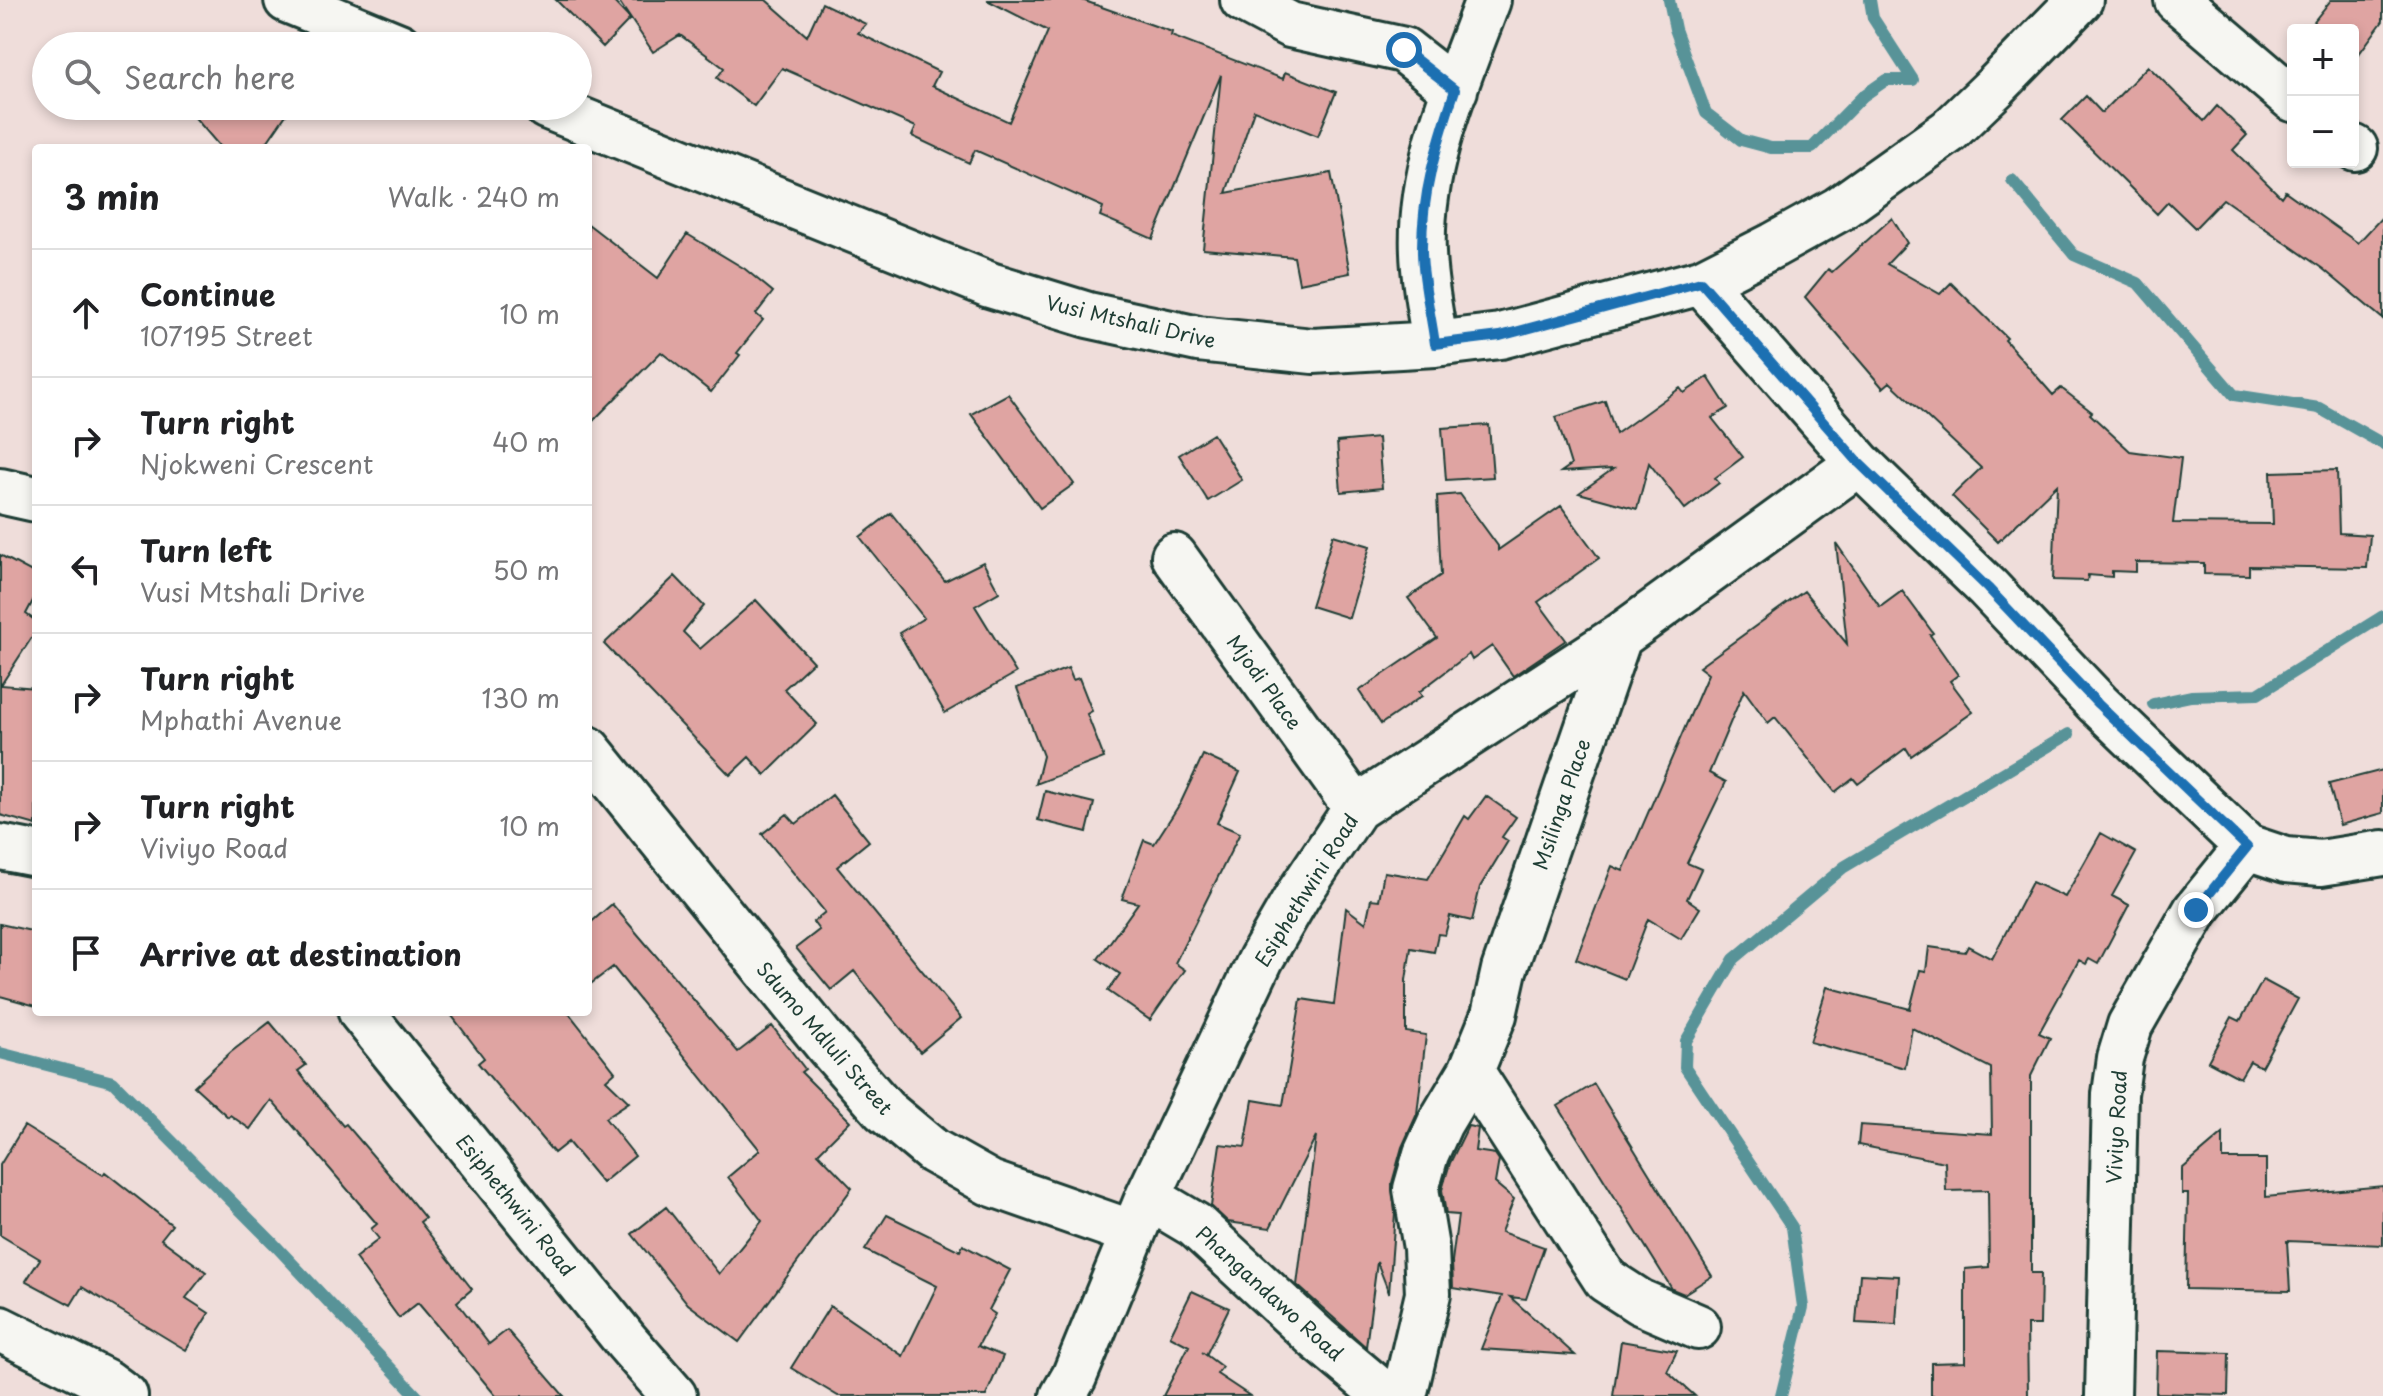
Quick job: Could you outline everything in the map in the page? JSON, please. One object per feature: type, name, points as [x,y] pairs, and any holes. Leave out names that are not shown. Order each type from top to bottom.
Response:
[{"type":"street","points":[[287,0],[365,32]]},
{"type":"street","points":[[1243,0],[1290,25],[1404,50],[1455,90]]},
{"type":"street","points":[[1435,344],[1422,254],[1424,207],[1432,160],[1488,0]]},
{"type":"street","name":"Vusi Mtshali Drive","points":[[581,120],[990,285],[1088,315],[1198,339],[1313,351],[1435,344],[1500,336],[1701,282],[1839,209],[1949,131],[2080,0]]},
{"type":"street","points":[[2177,0],[2289,96]]},
{"type":"street","points":[[1701,282],[1859,463],[1988,588],[2098,704],[2247,847],[2286,860],[2321,863],[2383,853]]},
{"type":"street","name":"Esiphethwini Road","points":[[1063,1396],[1074,1377],[1141,1215],[1261,959],[1298,895],[1356,808],[1619,637],[1859,463]]},
{"type":"street","points":[[0,491],[32,498]]},
{"type":"street","name":"Mjodi Place","points":[[1174,556],[1356,808]]},
{"type":"street","name":"Msilinga Place","points":[[1404,1396],[1428,1294],[1426,1248],[1416,1189],[1426,1154],[1440,1123],[1471,1071],[1494,1015],[1504,970],[1619,637]]},
{"type":"street","name":"Sdumo Mdluli Street","points":[[592,754],[828,1046],[884,1110],[933,1151],[990,1183],[1141,1215]]},
{"type":"street","points":[[0,847],[32,853]]},
{"type":"street","name":"Viviyo Road","points":[[2108,1396],[2115,1094],[2120,1058],[2130,1025],[2196,910],[2247,847]]},
{"type":"street","name":"Esiphethwini Road","points":[[364,1016],[626,1341],[674,1396]]},
{"type":"street","points":[[1471,1071],[1606,1280],[1640,1302],[1698,1327]]},
{"type":"street","name":"Phangandawo Road","points":[[1141,1215],[1195,1225],[1317,1338],[1386,1396]]},
{"type":"street","points":[[0,1329],[106,1382],[125,1396]]},
{"type":"building","points":[[556,0],[612,0],[630,19],[603,47],[592,32],[588,32]]},
{"type":"building","points":[[618,0],[766,0],[807,36],[822,3],[866,24],[858,33],[939,72],[932,86],[1009,122],[1048,31],[987,0],[1082,0],[1172,32],[1171,36],[1283,79],[1285,72],[1336,92],[1318,136],[1254,110],[1226,193],[1331,173],[1350,273],[1299,283],[1294,257],[1203,249],[1221,75],[1153,239],[1100,216],[1103,207],[975,150],[969,163],[912,136],[916,127],[782,68],[754,106],[717,78],[724,68],[680,35],[653,52]]},
{"type":"building","points":[[2331,0],[2383,0],[2383,21],[2359,54],[2359,24],[2312,24]]},
{"type":"building","points":[[2148,66],[2204,121],[2217,106],[2247,135],[2233,150],[2281,197],[2285,191],[2358,243],[2383,216],[2383,319],[2323,269],[2223,199],[2195,228],[2168,202],[2157,214],[2062,120],[2086,96],[2102,113]]},
{"type":"building","points":[[197,120],[282,120],[266,144],[218,144]]},
{"type":"building","points":[[1892,218],[1907,243],[1887,264],[1940,294],[1951,283],[2007,338],[2005,340],[2053,395],[2061,388],[2092,412],[2090,414],[2130,451],[2181,458],[2173,523],[2273,524],[2271,472],[2337,470],[2339,533],[2370,535],[2367,568],[2249,566],[2249,575],[2204,574],[2204,563],[2136,562],[2136,572],[2112,571],[2112,577],[2088,575],[2087,581],[2053,580],[2057,485],[1998,542],[1952,496],[1981,468],[1890,382],[1883,388],[1805,297],[1828,269],[1832,272]]},
{"type":"building","points":[[592,227],[658,278],[687,234],[745,269],[773,292],[756,314],[763,320],[711,392],[661,352],[592,422]]},
{"type":"building","points":[[1708,377],[1728,408],[1712,418],[1743,457],[1715,478],[1719,483],[1685,509],[1649,463],[1637,509],[1579,493],[1613,469],[1561,472],[1571,465],[1556,417],[1605,401],[1616,434],[1680,388],[1684,393]]},
{"type":"building","points":[[1008,394],[1074,484],[1040,508],[971,414]]},
{"type":"building","points":[[1489,425],[1493,477],[1446,480],[1442,428]]},
{"type":"building","points":[[1213,434],[1242,480],[1208,501],[1179,455]]},
{"type":"building","points":[[1378,438],[1382,488],[1341,492],[1337,442]]},
{"type":"building","points":[[1460,494],[1498,550],[1561,506],[1599,558],[1538,602],[1566,640],[1513,676],[1492,646],[1472,660],[1469,654],[1419,692],[1422,696],[1381,724],[1359,691],[1437,638],[1408,598],[1441,575],[1437,496]]},
{"type":"building","points":[[891,513],[945,581],[983,562],[999,592],[975,606],[1016,673],[945,713],[899,633],[924,618],[860,537]]},
{"type":"building","points":[[1333,535],[1370,546],[1349,618],[1311,606]]},
{"type":"building","points":[[1836,543],[1880,607],[1902,591],[1933,633],[1930,635],[1958,675],[1950,681],[1973,712],[1911,756],[1906,748],[1858,784],[1853,778],[1835,792],[1775,717],[1768,723],[1744,690],[1709,773],[1726,782],[1687,863],[1701,869],[1687,899],[1700,908],[1681,939],[1648,919],[1625,979],[1576,959],[1612,866],[1623,871],[1708,674],[1699,667],[1804,591],[1847,644]]},
{"type":"building","points":[[0,555],[32,572],[32,603],[26,614],[32,618],[32,637],[1,685],[32,688],[32,824],[0,815]]},
{"type":"building","points":[[675,576],[704,606],[683,632],[700,649],[756,600],[813,662],[784,689],[817,724],[765,775],[749,757],[730,775],[604,644]]},
{"type":"building","points":[[1068,668],[1073,680],[1079,678],[1092,711],[1087,714],[1104,758],[1036,784],[1043,756],[1017,688]]},
{"type":"building","points":[[1203,755],[1240,772],[1217,823],[1240,833],[1175,963],[1185,970],[1150,1020],[1108,991],[1120,974],[1098,959],[1138,903],[1122,899],[1144,840],[1154,844],[1181,802]]},
{"type":"building","points":[[2383,770],[2383,813],[2340,825],[2329,784]]},
{"type":"building","points":[[1045,791],[1094,803],[1087,832],[1038,820]]},
{"type":"building","points":[[832,795],[869,841],[837,867],[961,1018],[920,1052],[854,971],[831,990],[796,948],[819,930],[813,922],[825,912],[762,834],[787,814],[796,824]]},
{"type":"building","points":[[1486,796],[1516,817],[1502,837],[1508,841],[1480,887],[1472,921],[1450,916],[1445,935],[1438,934],[1434,952],[1411,948],[1406,980],[1406,1032],[1426,1035],[1417,1114],[1402,1147],[1392,1183],[1395,1213],[1389,1293],[1377,1262],[1366,1347],[1297,1285],[1316,1136],[1270,1228],[1228,1222],[1211,1206],[1220,1144],[1245,1147],[1253,1100],[1283,1105],[1301,999],[1334,1004],[1346,908],[1366,923],[1371,899],[1379,900],[1384,872],[1428,879],[1465,816],[1469,819]]},
{"type":"building","points":[[2101,833],[2136,853],[2112,896],[2129,905],[2098,964],[2089,959],[2086,964],[2079,960],[2039,1033],[2050,1038],[2031,1076],[2031,1273],[2041,1273],[2040,1325],[2027,1325],[2028,1396],[1931,1396],[1931,1363],[1965,1362],[1965,1269],[1989,1267],[1988,1190],[1946,1191],[1945,1162],[1858,1145],[1860,1125],[1992,1134],[1991,1068],[1912,1028],[1905,1068],[1810,1042],[1827,987],[1910,1009],[1920,970],[1926,971],[1929,947],[1965,952],[1968,946],[1992,959],[2032,882],[2065,897]]},
{"type":"building","points":[[612,904],[738,1052],[772,1026],[805,1069],[801,1072],[850,1121],[818,1153],[852,1188],[739,1342],[688,1304],[632,1234],[666,1207],[719,1274],[762,1221],[728,1177],[760,1150],[613,967],[592,983],[592,922]]},
{"type":"building","points":[[0,924],[32,931],[32,1005],[0,996]]},
{"type":"building","points":[[2263,980],[2298,999],[2261,1067],[2250,1061],[2240,1078],[2208,1061],[2232,1017],[2240,1021]]},
{"type":"building","points":[[452,1016],[571,1016],[615,1072],[606,1080],[629,1102],[605,1118],[635,1156],[602,1183],[568,1142],[554,1153],[478,1063],[484,1058]]},
{"type":"building","points":[[270,1022],[306,1065],[298,1071],[425,1218],[420,1222],[472,1289],[457,1302],[489,1344],[507,1330],[564,1396],[496,1396],[418,1303],[399,1318],[355,1258],[379,1239],[371,1229],[377,1224],[271,1100],[250,1129],[230,1115],[228,1117],[194,1086]]},
{"type":"building","points":[[1594,1084],[1712,1276],[1684,1294],[1672,1289],[1558,1106]]},
{"type":"building","points":[[24,1126],[103,1175],[105,1172],[172,1225],[161,1239],[206,1272],[186,1298],[209,1313],[186,1350],[82,1287],[71,1305],[26,1281],[40,1259],[0,1235],[0,1165]]},
{"type":"building","points":[[1468,1126],[1478,1128],[1475,1151],[1495,1154],[1499,1160],[1495,1183],[1514,1199],[1501,1232],[1544,1247],[1526,1299],[1510,1297],[1575,1355],[1481,1349],[1502,1296],[1453,1288],[1452,1261],[1458,1215],[1446,1214],[1442,1190],[1450,1163]]},
{"type":"building","points":[[2223,1134],[2223,1159],[2266,1159],[2266,1197],[2383,1186],[2383,1245],[2287,1241],[2290,1291],[2186,1289],[2188,1194],[2182,1194],[2182,1169]]},
{"type":"building","points":[[887,1215],[960,1251],[963,1245],[1010,1270],[989,1310],[995,1314],[978,1346],[1003,1356],[986,1396],[838,1396],[791,1368],[830,1306],[903,1356],[937,1286],[865,1250]]},
{"type":"building","points":[[1860,1274],[1899,1276],[1896,1325],[1856,1323]]},
{"type":"building","points":[[1192,1291],[1229,1308],[1206,1355],[1222,1367],[1217,1374],[1250,1396],[1163,1396],[1189,1346],[1170,1336]]},
{"type":"building","points":[[1621,1341],[1677,1351],[1667,1371],[1695,1396],[1613,1396]]},
{"type":"building","points":[[2157,1351],[2229,1353],[2228,1395],[2156,1393]]},
{"type":"waterway","points":[[1669,0],[1675,29],[1706,113],[1741,140],[1771,148],[1812,148],[1863,96],[1886,80],[1913,80]]},
{"type":"waterway","points":[[1870,0],[1873,18],[1913,80]]},
{"type":"waterway","points":[[2012,180],[2074,255],[2138,283],[2234,395],[2319,408],[2383,444]]},
{"type":"waterway","points":[[2153,704],[2191,696],[2258,694],[2383,616]]},
{"type":"waterway","points":[[1781,1396],[1803,1307],[1792,1227],[1685,1067],[1686,1041],[1734,959],[1844,867],[2069,734]]},
{"type":"waterway","points":[[0,1053],[113,1082],[273,1243],[417,1396]]},
{"type":"route","points":[[1404,50],[1455,90],[1432,160],[1424,207],[1422,254],[1435,344],[1500,336],[1701,282],[1859,463],[1988,588],[2098,704],[2247,847],[2196,910]]}]
